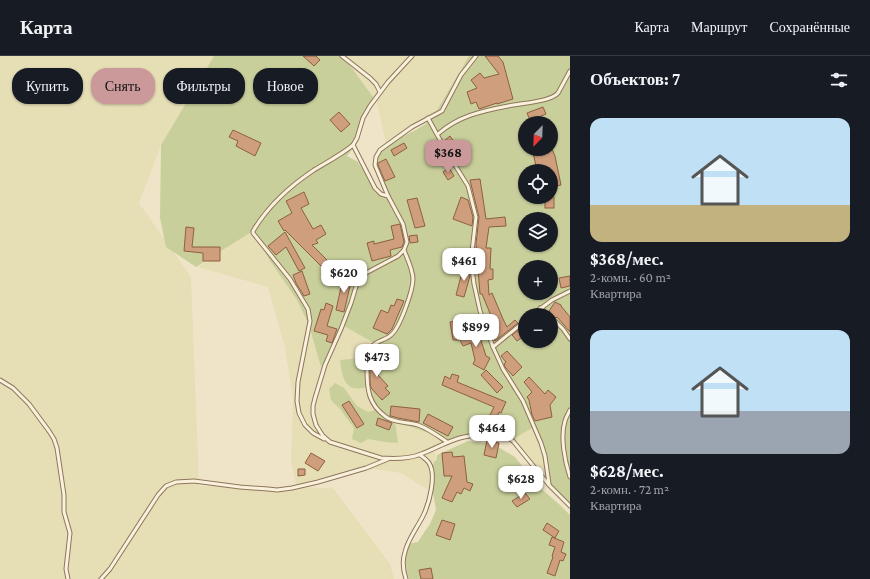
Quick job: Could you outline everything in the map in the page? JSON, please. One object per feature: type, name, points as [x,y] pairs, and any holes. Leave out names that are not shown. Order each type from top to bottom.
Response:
[{"type":"lane","points":[[342,56],[370,78],[376,84],[380,92]]},
{"type":"lane","points":[[412,56],[380,92],[367,110],[353,145],[288,190],[266,212],[252,232],[290,279],[308,309],[310,321],[298,382],[297,401],[299,414],[305,425],[313,433],[330,442],[372,456],[389,458],[420,455],[447,442],[464,437],[500,433],[513,441],[549,485],[570,506]]},
{"type":"lane","points":[[326,439],[320,432],[314,417],[314,402],[325,365],[341,329],[358,280],[360,277],[380,264],[398,256],[404,250],[408,240],[403,224],[388,196],[375,164],[376,157],[380,150],[412,127],[444,109],[461,75],[476,56]]},
{"type":"lane","points":[[438,134],[453,122],[466,116],[510,105],[536,101],[556,95],[570,71]]},
{"type":"lane","points":[[428,118],[468,186],[472,197],[476,220],[472,260],[474,284],[480,311],[503,369],[523,401],[541,443],[545,456],[549,485]]},
{"type":"lane","points":[[353,145],[375,188],[381,194],[388,196]]},
{"type":"lane","points":[[404,250],[412,274],[413,282],[408,302],[395,330],[391,336],[375,344],[369,352],[369,394],[376,408],[390,420],[411,423],[419,426],[436,434],[447,442]]},
{"type":"lane","points":[[540,308],[570,291]]},
{"type":"lane","points":[[558,324],[570,339]]},
{"type":"lane","points":[[493,347],[518,327]]},
{"type":"lane","points":[[0,380],[13,388],[29,404],[54,439],[57,448],[64,495],[64,512],[70,533],[66,569],[68,579]]},
{"type":"lane","points":[[570,410],[565,420],[564,438],[564,450],[570,478]]},
{"type":"lane","points":[[406,579],[403,562],[405,551],[408,542],[426,509],[431,490],[431,467],[420,455]]},
{"type":"lane","points":[[101,579],[110,569],[158,495],[166,486],[176,482],[194,480],[272,490],[292,488],[366,468],[389,458]]},
{"type":"shaded area","points":[[0,56],[214,56],[207,68],[163,68],[163,104],[185,104],[161,145],[139,203],[191,277],[199,486],[333,488],[390,564],[394,579],[0,579]]},
{"type":"shaded area","points":[[343,56],[469,56],[436,113],[386,143],[377,102]]},
{"type":"shaded area","points":[[253,231],[270,261],[297,300],[308,326],[321,366],[344,326],[374,343],[395,422],[435,435],[446,446],[429,452],[434,451],[436,455],[429,476],[432,489],[430,491],[401,473],[374,469],[296,485],[291,460],[293,399],[285,347],[268,287],[198,267]]},
{"type":"shaded area","points":[[532,428],[540,446],[545,472],[544,479],[510,441]]},
{"type":"green space","points":[[214,56],[343,56],[376,101],[366,115],[357,143],[347,156],[358,162],[369,180],[381,194],[387,197],[375,165],[377,158],[382,151],[396,140],[427,123],[424,119],[436,112],[469,56],[570,56],[570,504],[545,479],[546,472],[540,446],[532,428],[510,441],[492,436],[463,439],[446,446],[435,435],[395,422],[398,443],[368,439],[361,443],[352,439],[354,428],[340,409],[331,400],[329,389],[335,383],[344,388],[357,406],[368,412],[375,410],[368,397],[367,387],[353,388],[347,384],[343,376],[340,360],[360,358],[367,362],[369,351],[374,343],[344,326],[321,367],[309,326],[297,300],[270,261],[253,231],[196,267],[166,247],[160,218],[161,145],[185,104],[245,104],[245,68],[207,68]]},
{"type":"green space","points":[[468,441],[493,444],[515,457],[538,486],[570,515],[570,579],[409,579],[406,562],[408,544],[418,542],[430,524],[436,510],[430,475],[434,461],[436,461],[437,455]]},
{"type":"building","points":[[303,56],[316,56],[320,60],[314,66]]},
{"type":"building","points":[[485,56],[498,56],[503,62],[513,99],[479,109],[476,102],[471,104],[467,92],[477,88],[471,80],[480,73],[484,78],[499,74]]},
{"type":"building","points":[[543,107],[546,114],[541,116],[528,116],[527,113]]},
{"type":"building","points":[[339,112],[350,124],[341,132],[330,120]]},
{"type":"building","points":[[233,130],[261,143],[255,156],[236,146],[238,141],[229,137]]},
{"type":"building","points":[[450,136],[464,157],[457,162],[444,141]]},
{"type":"building","points":[[404,143],[407,148],[394,156],[391,150]]},
{"type":"building","points":[[555,156],[557,164],[536,164],[534,157]]},
{"type":"building","points":[[386,159],[395,177],[385,181],[378,163]]},
{"type":"building","points":[[449,168],[454,176],[448,180],[443,172]]},
{"type":"building","points":[[558,170],[561,185],[558,186]]},
{"type":"building","points":[[480,179],[486,219],[505,217],[506,226],[489,227],[486,248],[491,248],[490,269],[493,269],[493,279],[488,280],[489,295],[492,293],[507,327],[515,320],[518,323],[495,341],[494,339],[499,334],[482,294],[480,294],[476,244],[479,217],[470,180]]},
{"type":"building","points":[[304,192],[309,204],[301,208],[313,229],[321,225],[326,234],[316,240],[318,243],[312,245],[327,260],[321,266],[285,230],[284,231],[278,221],[292,213],[286,201]]},
{"type":"building","points":[[461,197],[468,200],[473,217],[472,226],[453,219]]},
{"type":"building","points":[[417,198],[425,226],[415,228],[407,200]]},
{"type":"building","points":[[545,204],[554,204],[554,208],[545,208]]},
{"type":"building","points":[[400,224],[404,242],[402,247],[390,250],[391,256],[372,261],[367,243],[374,241],[374,244],[394,239],[391,226]]},
{"type":"building","points":[[186,227],[194,228],[192,247],[220,247],[220,261],[203,261],[203,253],[184,251]]},
{"type":"building","points":[[285,232],[305,268],[299,271],[286,247],[276,255],[268,246]]},
{"type":"building","points":[[417,235],[418,242],[410,243],[409,236]]},
{"type":"building","points":[[464,265],[469,266],[470,276],[464,297],[456,295]]},
{"type":"building","points":[[302,271],[310,294],[304,296],[293,275]]},
{"type":"building","points":[[350,276],[351,282],[344,312],[336,310],[342,283],[341,277]]},
{"type":"building","points":[[570,276],[570,286],[561,288],[559,278]]},
{"type":"building","points":[[397,299],[404,301],[392,329],[387,334],[373,328],[381,310],[388,313],[391,305],[394,306]]},
{"type":"building","points":[[555,302],[561,305],[570,317],[570,332],[558,318],[558,308],[551,308]]},
{"type":"building","points":[[326,303],[333,306],[327,326],[337,329],[332,343],[326,341],[328,335],[314,331],[321,309],[324,310]]},
{"type":"building","points":[[456,321],[459,340],[453,340],[450,322]]},
{"type":"building","points":[[477,328],[486,356],[490,358],[484,370],[473,364],[475,360],[471,343],[463,346],[458,336]]},
{"type":"building","points":[[518,330],[518,340],[517,341],[512,335]]},
{"type":"building","points":[[376,346],[378,375],[388,386],[385,388],[390,393],[382,400],[371,388],[370,383],[370,359]]},
{"type":"building","points":[[507,351],[522,367],[513,376],[505,367],[504,364],[506,362],[501,356]]},
{"type":"building","points":[[486,370],[503,387],[497,393],[481,375]]},
{"type":"building","points":[[452,374],[459,376],[457,382],[506,402],[501,413],[499,412],[491,430],[479,432],[485,418],[488,419],[494,407],[442,385],[445,376],[450,379]]},
{"type":"building","points":[[529,377],[545,394],[548,390],[556,397],[550,405],[552,417],[535,421],[527,397],[532,392],[524,382]]},
{"type":"building","points":[[349,401],[364,424],[357,428],[342,405]]},
{"type":"building","points":[[391,406],[420,409],[419,422],[390,416]]},
{"type":"building","points":[[428,414],[453,427],[448,436],[423,423]]},
{"type":"building","points":[[378,418],[392,423],[389,430],[376,425]]},
{"type":"building","points":[[487,440],[499,443],[496,458],[484,455]]},
{"type":"building","points":[[452,452],[453,457],[464,456],[467,482],[473,484],[470,491],[464,488],[461,494],[457,492],[452,502],[442,498],[452,476],[444,476],[442,453]]},
{"type":"building","points":[[311,453],[325,461],[318,471],[305,463]]},
{"type":"building","points":[[298,469],[305,469],[305,475],[298,476]]},
{"type":"building","points":[[526,474],[532,482],[521,491],[514,484]]},
{"type":"building","points":[[525,493],[530,499],[517,507],[512,501]]},
{"type":"building","points":[[442,520],[455,524],[450,540],[436,535]]},
{"type":"building","points":[[547,523],[559,531],[555,538],[543,530]]},
{"type":"building","points":[[552,537],[564,542],[561,552],[566,554],[563,561],[560,560],[555,576],[547,573],[555,547],[549,545]]},
{"type":"building","points":[[431,568],[433,579],[421,579],[419,570]]}]
